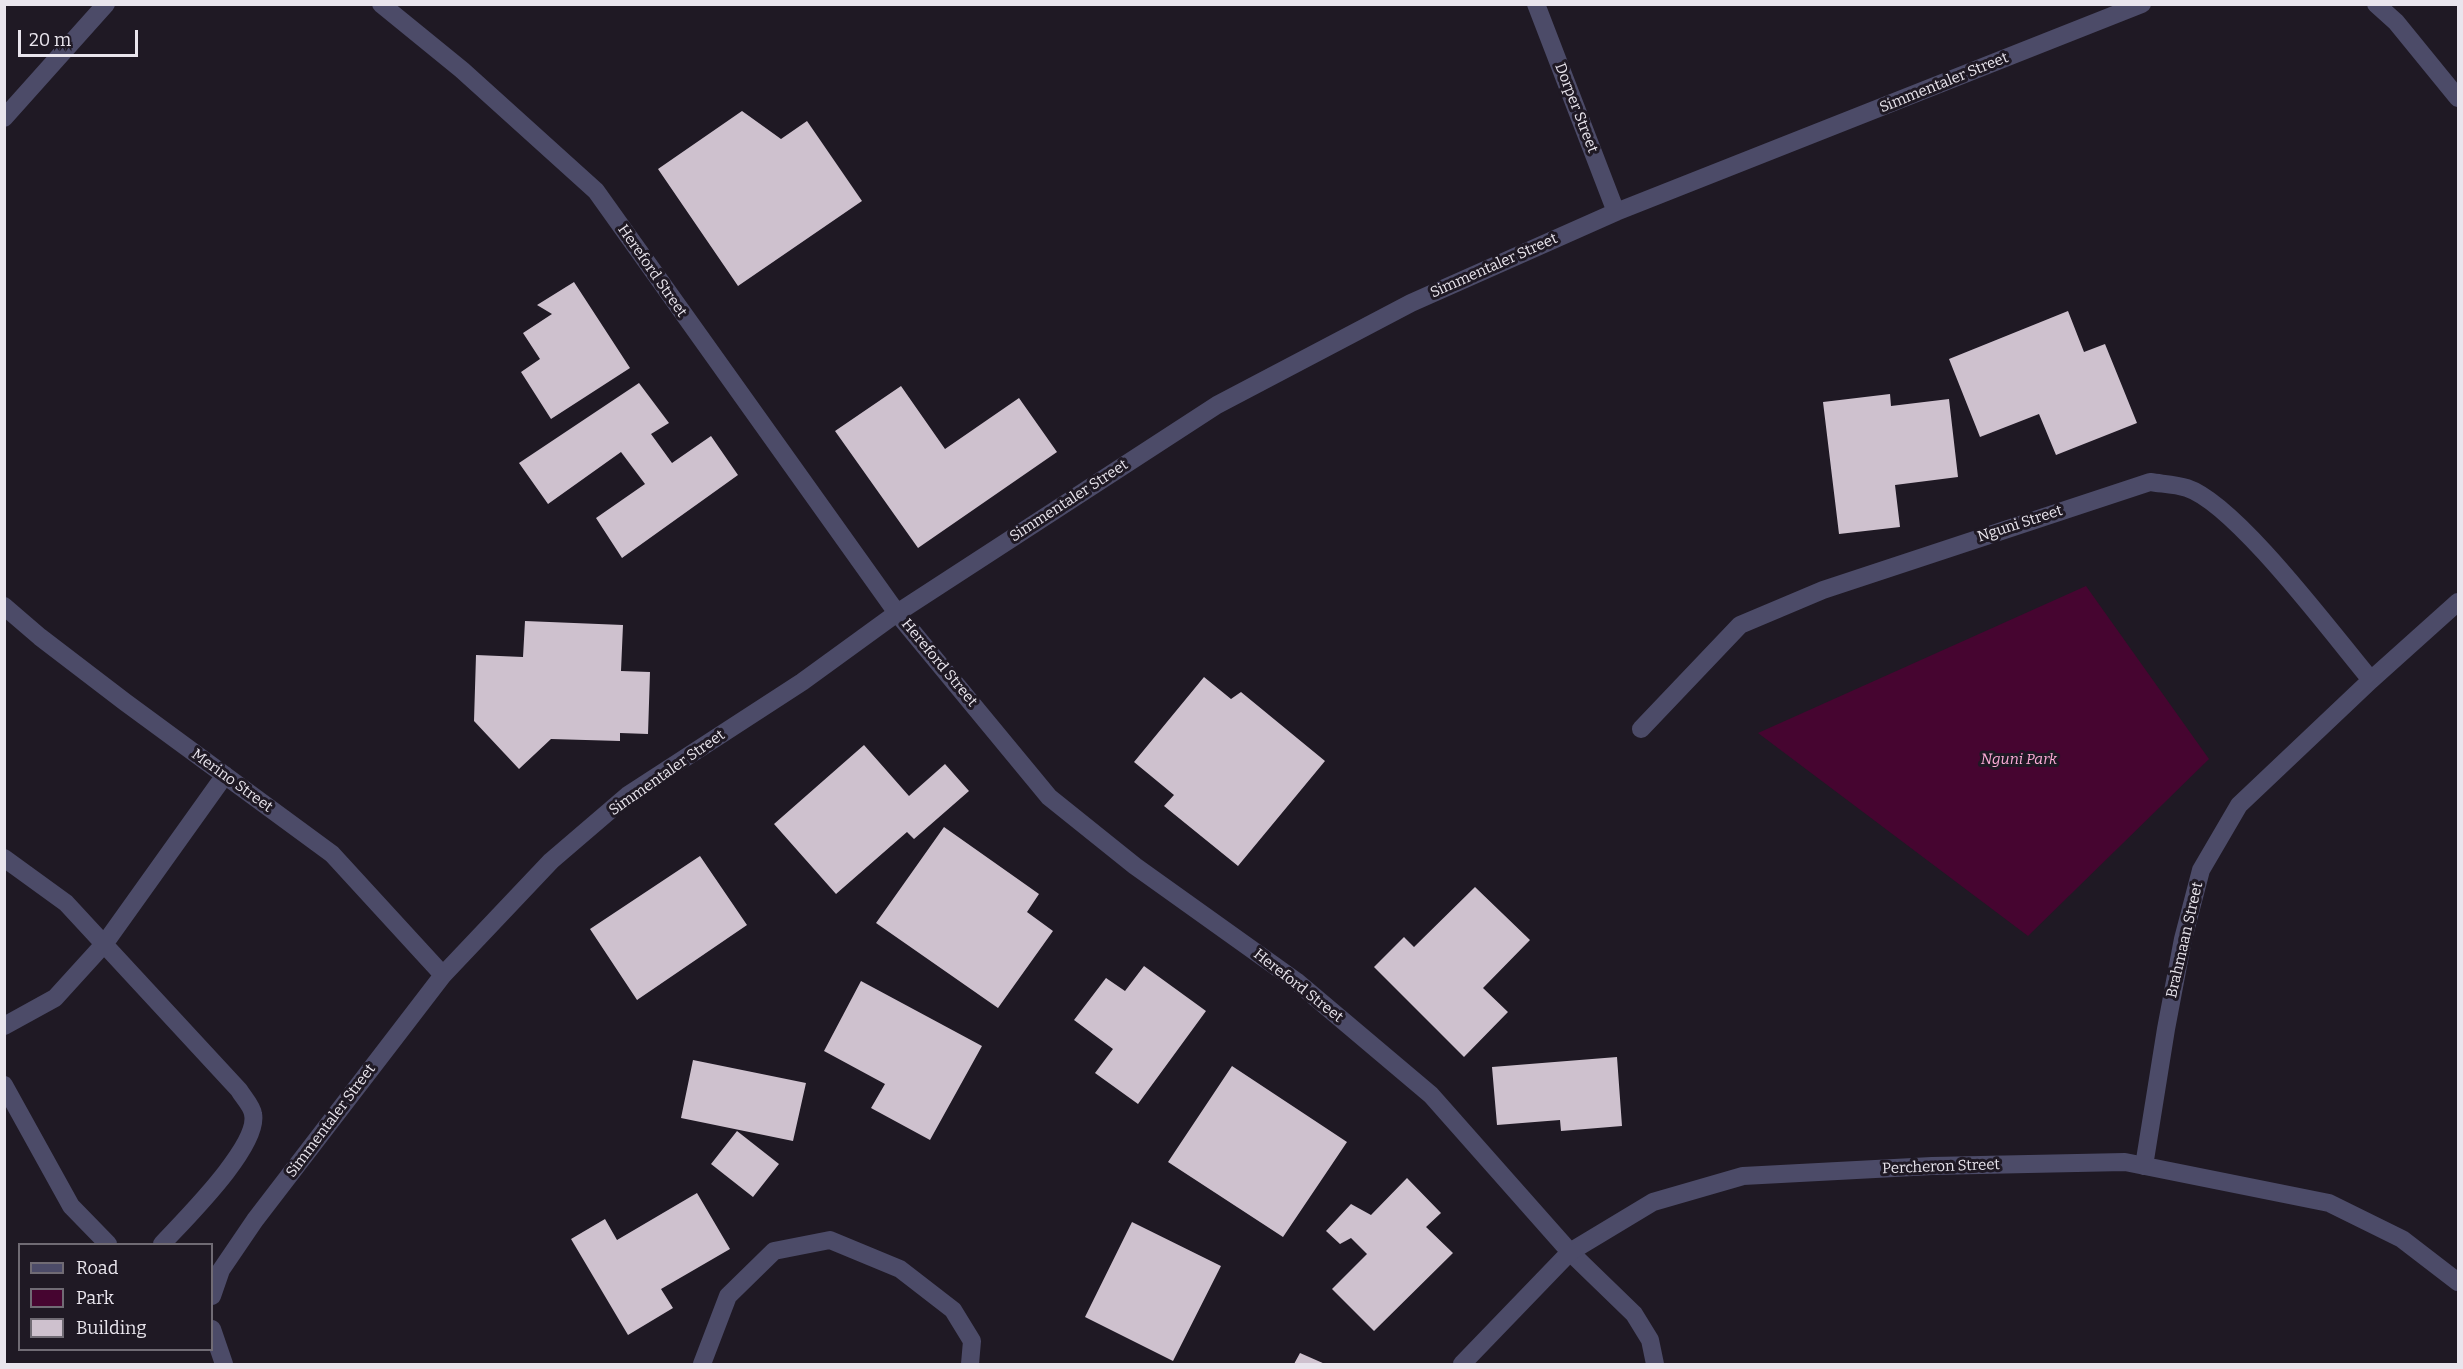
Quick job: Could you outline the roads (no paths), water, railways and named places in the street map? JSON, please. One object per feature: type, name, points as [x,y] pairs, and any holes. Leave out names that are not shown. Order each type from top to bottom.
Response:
[{"type":"street","points":[[4,118],[106,4]]},
{"type":"street","name":"Hereford Street","points":[[381,4],[462,70],[596,191],[897,613],[1049,797],[1135,866],[1296,981],[1431,1095],[1570,1252],[1634,1314],[1650,1340],[1655,1365]]},
{"type":"street","name":"Dorper Street","points":[[1536,4],[1616,212]]},
{"type":"street","name":"Simmentaler Street","points":[[213,1293],[221,1270],[255,1220],[443,975],[551,861],[628,795],[802,682],[897,613],[1217,405],[1411,303],[1616,212],[2142,4]]},
{"type":"street","points":[[2376,4],[2396,22],[2458,98]]},
{"type":"street","name":"Nguni Street","points":[[1641,729],[1740,626],[1823,590],[2150,482],[2188,488],[2222,510],[2280,571],[2371,680]]},
{"type":"street","name":"Brahmaan Street","points":[[2144,1166],[2183,939],[2201,870],[2239,805],[2371,680],[2458,602]]},
{"type":"street","name":"Merino Street","points":[[4,606],[39,637],[332,854],[443,975]]},
{"type":"street","points":[[4,1026],[55,998],[105,944],[225,775]]},
{"type":"street","points":[[4,858],[66,903],[239,1090],[253,1114],[252,1133],[231,1167],[164,1243]]},
{"type":"street","points":[[4,1085],[50,1164],[71,1206],[106,1243]]},
{"type":"street","name":"Percheron Street","points":[[1462,1365],[1570,1252],[1653,1202],[1743,1176],[1932,1166],[2125,1162],[2329,1203],[2402,1239],[2458,1282]]},
{"type":"street","points":[[702,1365],[728,1296],[774,1251],[830,1240],[900,1269],[953,1310],[972,1341],[970,1365]]},
{"type":"street","points":[[213,1332],[224,1365]]},
{"type":"park label","name":"Nguni Park","points":[[2019,760]]}]
